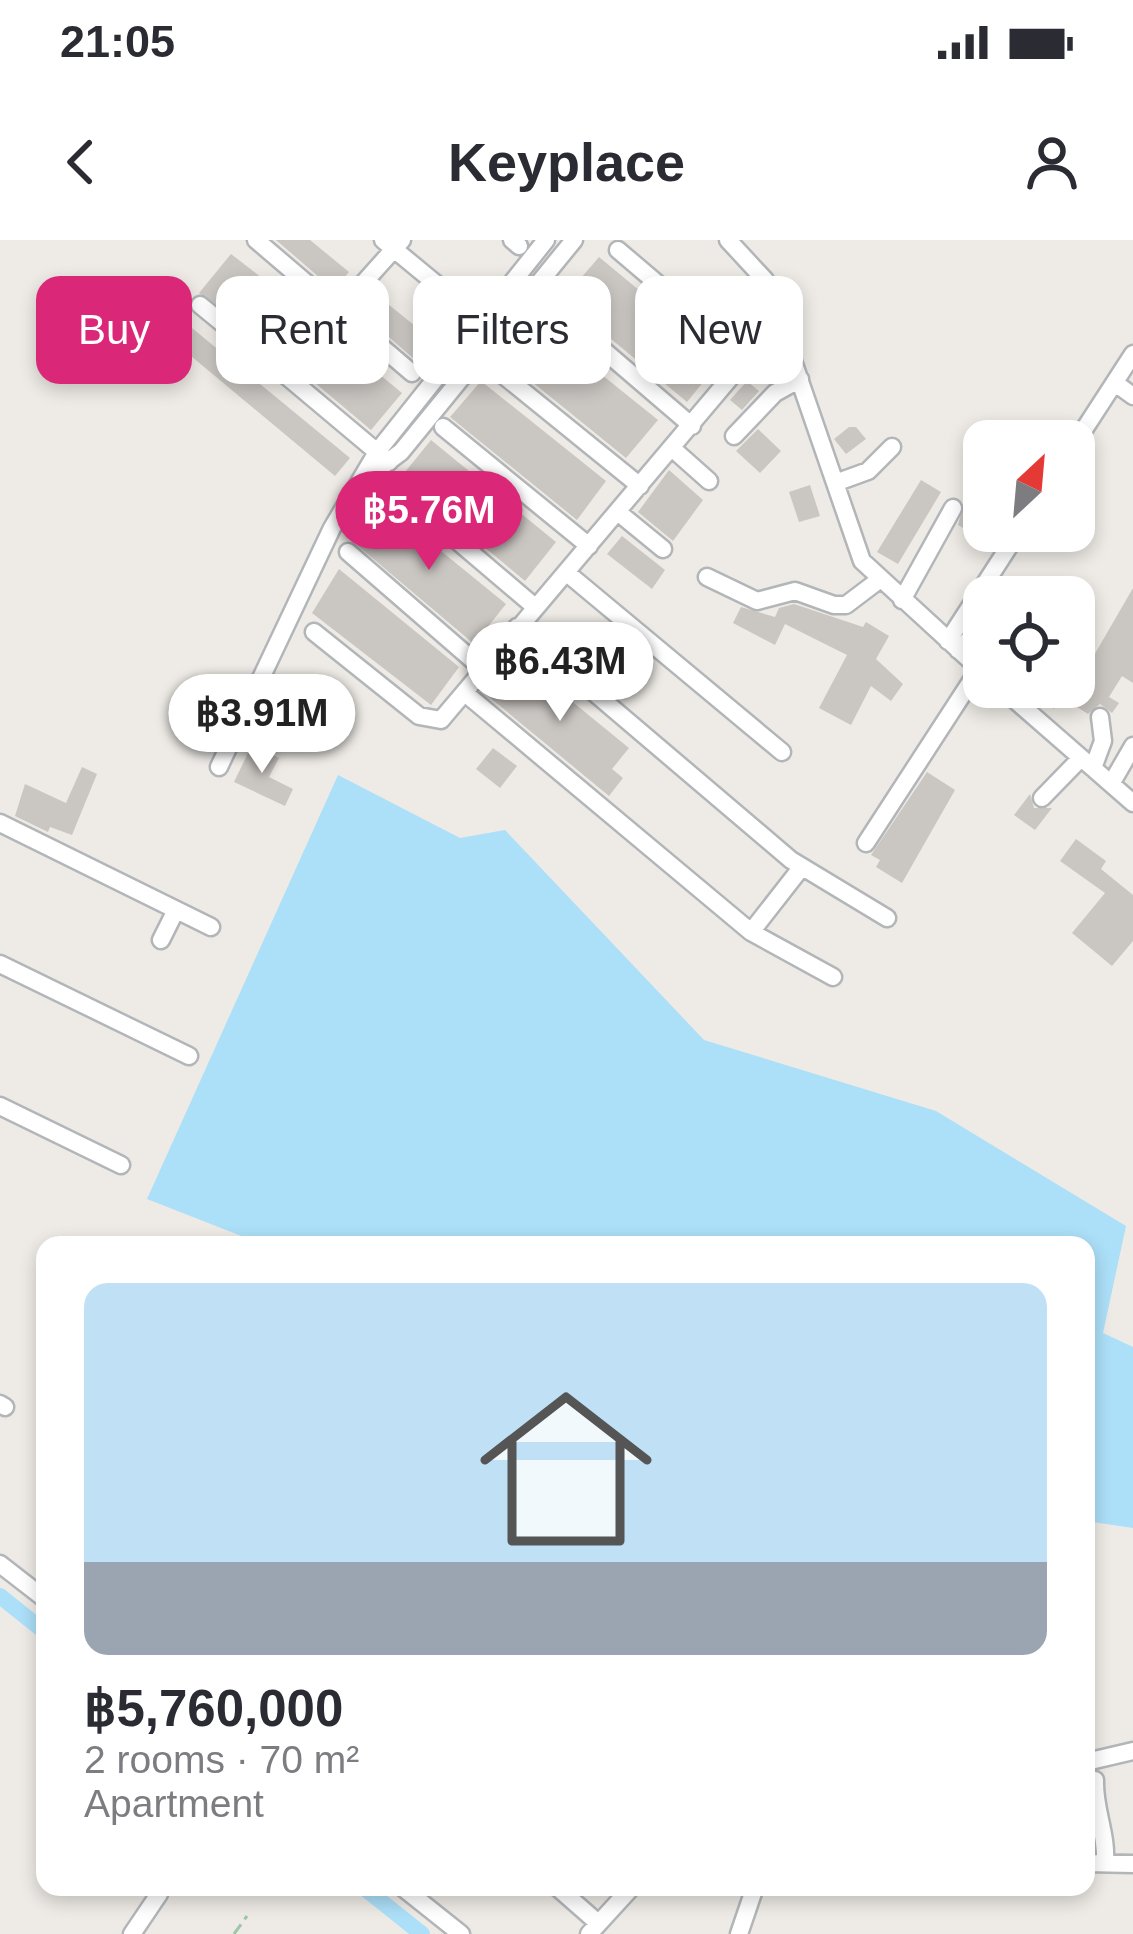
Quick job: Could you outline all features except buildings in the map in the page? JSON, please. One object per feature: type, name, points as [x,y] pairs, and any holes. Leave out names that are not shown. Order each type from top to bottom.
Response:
[{"type":"street","points":[[256,240],[299,276]]},
{"type":"street","points":[[517,276],[546,240]]},
{"type":"street","points":[[544,276],[574,240]]},
{"type":"street","points":[[728,240],[762,276]]},
{"type":"street","points":[[367,276],[393,243],[430,276]]},
{"type":"street","points":[[314,632],[431,722],[441,720],[746,359],[618,250]]},
{"type":"street","points":[[200,305],[216,318]]},
{"type":"street","points":[[389,353],[412,373]]},
{"type":"street","points":[[1091,420],[1133,354]]},
{"type":"street","points":[[611,356],[692,426]]},
{"type":"street","points":[[1115,383],[1133,396]]},
{"type":"street","points":[[295,384],[383,457]]},
{"type":"street","points":[[219,767],[340,514],[432,384]]},
{"type":"street","points":[[383,457],[455,384]]},
{"type":"street","points":[[514,384],[640,486]]},
{"type":"street","points":[[734,436],[776,393],[791,384]]},
{"type":"street","points":[[802,384],[862,561],[963,654]]},
{"type":"street","points":[[443,427],[589,546]]},
{"type":"street","points":[[835,483],[868,471],[892,447]]},
{"type":"street","points":[[673,449],[710,481]]},
{"type":"street","points":[[394,488],[535,607]]},
{"type":"street","points":[[902,600],[952,508]]},
{"type":"street","points":[[620,513],[663,549]]},
{"type":"street","points":[[348,551],[484,670]]},
{"type":"street","points":[[953,645],[1007,552]]},
{"type":"street","points":[[567,573],[782,752]]},
{"type":"street","points":[[706,577],[758,601],[795,591],[834,605],[846,605],[879,580]]},
{"type":"street","points":[[517,627],[802,868],[887,918]]},
{"type":"street","points":[[953,645],[963,639]]},
{"type":"street","points":[[465,693],[751,932],[833,977]]},
{"type":"street","points":[[866,843],[963,699]]},
{"type":"street","points":[[1024,708],[1133,803]]},
{"type":"street","points":[[1042,798],[1087,763],[1103,741],[1100,717]]},
{"type":"street","points":[[1111,784],[1133,746]]},
{"type":"street","points":[[0,823],[211,927]]},
{"type":"street","points":[[751,932],[802,868]]},
{"type":"street","points":[[161,940],[176,910]]},
{"type":"street","points":[[0,964],[189,1056]]},
{"type":"street","points":[[0,1106],[121,1165]]},
{"type":"street","points":[[0,1564],[36,1592]]},
{"type":"street","points":[[1095,1760],[1133,1751]]},
{"type":"street","points":[[1095,1780],[1095,1863],[1133,1864]]},
{"type":"street","points":[[132,1934],[158,1896]]},
{"type":"street","points":[[413,1896],[461,1934]]},
{"type":"street","points":[[565,1896],[593,1928],[623,1896]]},
{"type":"street","points":[[739,1934],[751,1896]]},
{"type":"path","points":[[234,1934],[247,1916]]},
{"type":"water","points":[[338,775],[460,838],[505,830],[704,1040],[936,1111],[1126,1226],[1103,1333],[1133,1347],[1133,1528],[1095,1522],[1095,1236],[241,1236],[147,1199]]},
{"type":"waterway","points":[[0,1596],[36,1625]]},
{"type":"waterway","points":[[374,1896],[422,1934]]}]
